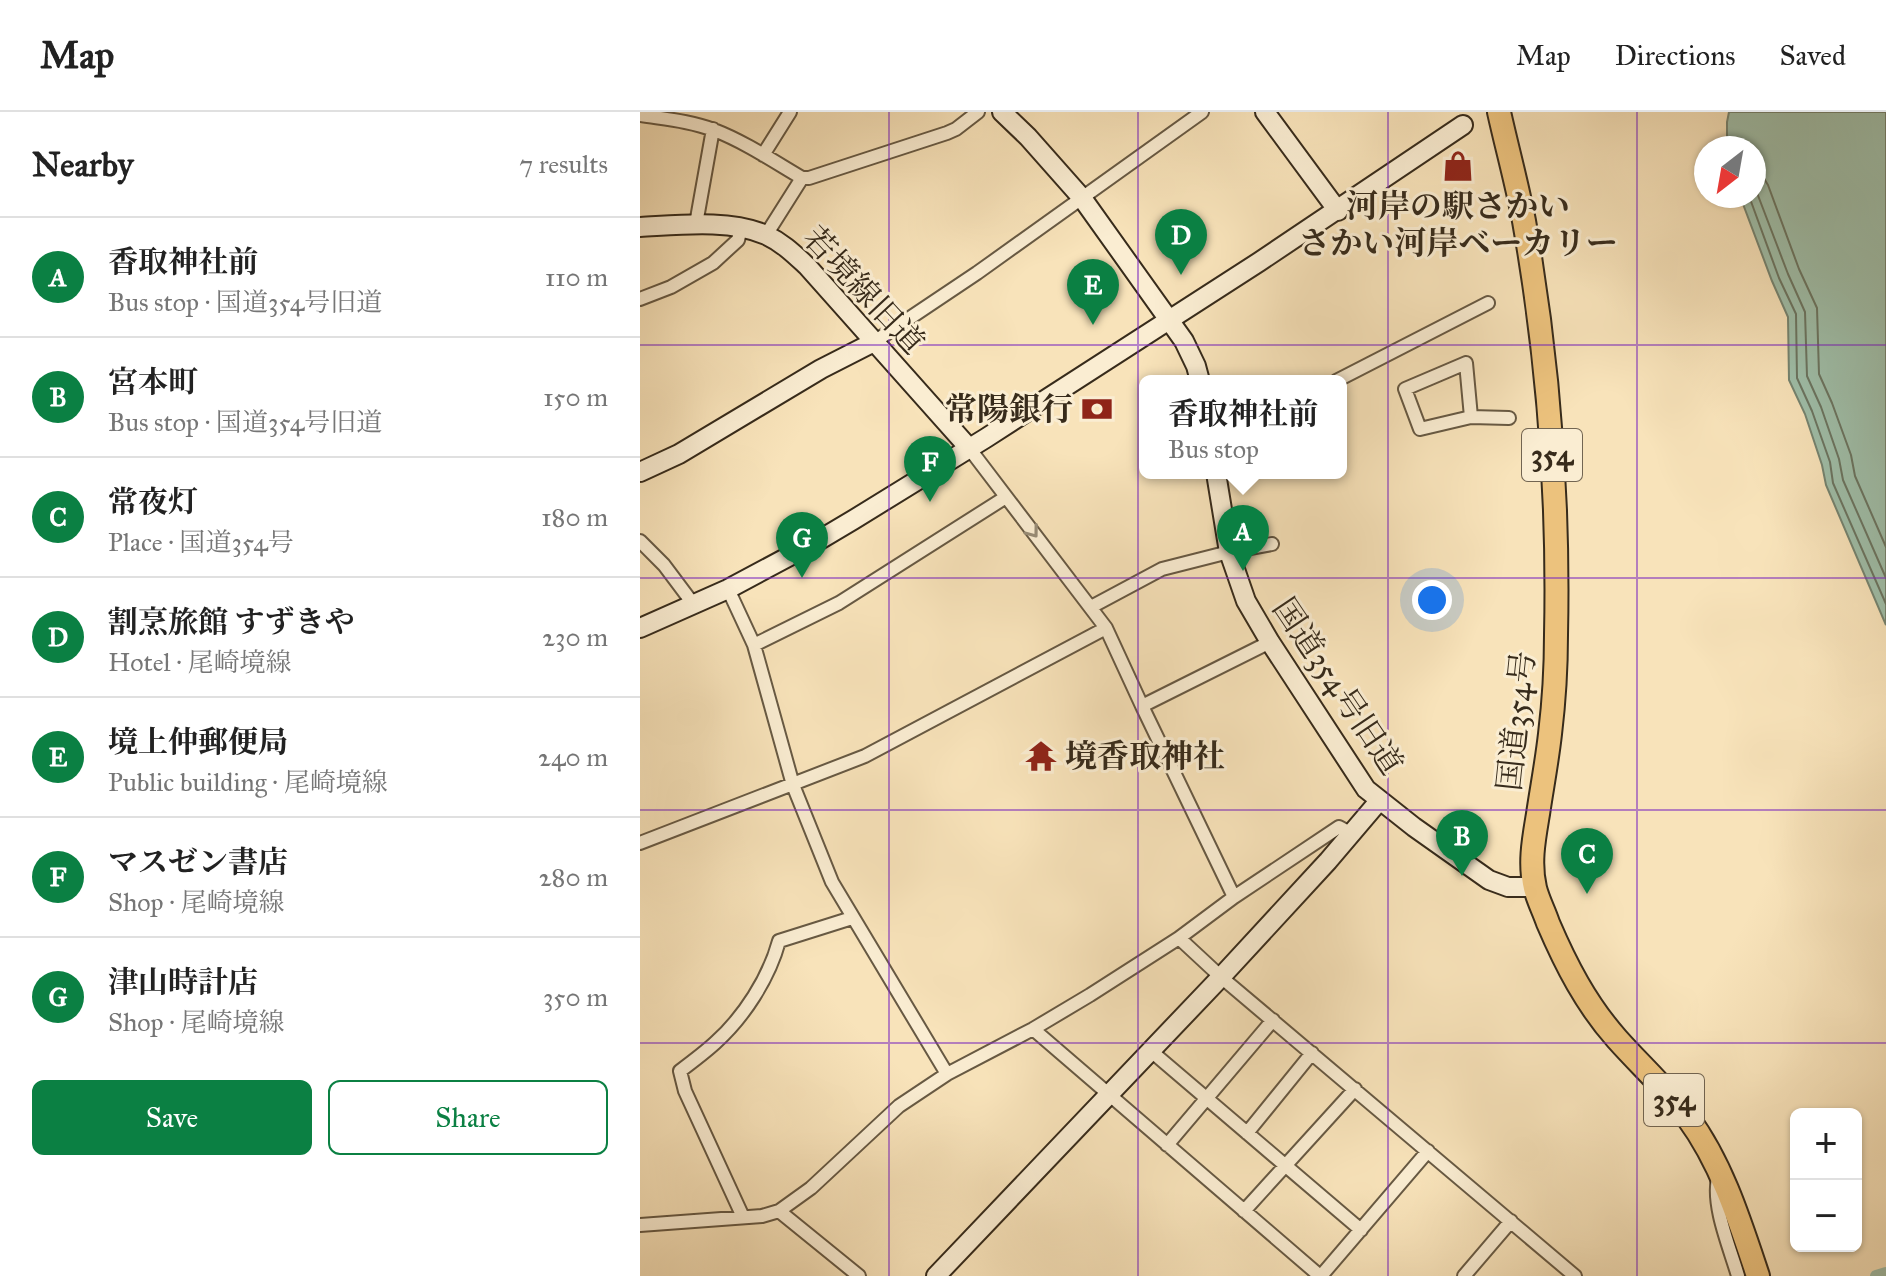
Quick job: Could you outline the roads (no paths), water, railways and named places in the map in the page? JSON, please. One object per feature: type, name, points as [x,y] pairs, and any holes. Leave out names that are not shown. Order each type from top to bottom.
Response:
[{"type":"highway","name":"国道354号","points":[[1499,112],[1532,272],[1553,464],[1556,667],[1550,733],[1532,855],[1534,887],[1556,943],[1586,999],[1618,1040],[1666,1090],[1707,1147],[1720,1173],[1758,1276]]},
{"type":"street","points":[[763,155],[790,112]]},
{"type":"street","points":[[640,115],[685,121],[713,129],[802,178],[809,178],[947,133],[978,112]]},
{"type":"street","points":[[1002,112],[1082,198],[1169,319],[1191,353],[1198,375]]},
{"type":"street","points":[[640,472],[679,454],[821,369],[874,342],[977,273],[1202,112]]},
{"type":"street","points":[[1265,112],[1338,211]]},
{"type":"street","points":[[640,628],[728,589],[816,542],[969,448],[1338,211],[1461,118]]},
{"type":"street","points":[[696,224],[713,129]]},
{"type":"street","points":[[766,235],[802,178]]},
{"type":"street","name":"若境線旧道","points":[[640,227],[696,224],[741,228],[766,235],[787,247],[969,448]]},
{"type":"street","points":[[640,299],[671,287],[713,263],[738,240],[741,228]]},
{"type":"street","points":[[1347,375],[1488,303]]},
{"type":"street","points":[[1471,417],[1466,363],[1405,389],[1420,429],[1471,417],[1509,418]]},
{"type":"street","points":[[969,448],[1106,628],[1234,897]]},
{"type":"street","name":"国道354号旧道","points":[[1217,479],[1229,552],[1246,601],[1356,777],[1379,801],[1489,880],[1508,887],[1534,887]]},
{"type":"street","points":[[754,645],[839,603],[1006,497]]},
{"type":"street","points":[[640,541],[664,565],[694,605]]},
{"type":"street","points":[[1091,607],[1162,569],[1272,544]]},
{"type":"street","points":[[728,589],[754,645],[793,785],[832,882],[947,1074]]},
{"type":"street","points":[[640,843],[865,756],[1106,628]]},
{"type":"street","points":[[1142,706],[1270,642]]},
{"type":"street","points":[[936,1276],[1221,977],[1379,801]]},
{"type":"street","points":[[640,1225],[762,1216],[779,1211],[811,1188],[899,1106],[947,1074],[1090,995],[1179,938],[1339,827],[1352,834]]},
{"type":"street","points":[[743,1217],[685,1091],[680,1071],[716,1043],[738,1019],[757,990],[779,941],[852,918]]},
{"type":"street","points":[[1179,938],[1575,1276]]},
{"type":"street","points":[[1167,1145],[1273,1020]]},
{"type":"street","points":[[1033,1029],[1320,1276],[1428,1151]]},
{"type":"street","points":[[1151,1051],[1361,1230]]},
{"type":"street","points":[[1247,1133],[1312,1053]]},
{"type":"street","points":[[1244,1211],[1355,1089]]},
{"type":"street","points":[[1720,1173],[1716,1189],[1721,1218],[1738,1276]]},
{"type":"street","points":[[779,1211],[859,1276]]},
{"type":"street","points":[[1464,1276],[1511,1221]]},
{"type":"water","points":[[1729,112],[1886,112],[1886,625],[1826,485],[1805,414],[1789,380],[1788,317],[1745,208],[1766,208],[1766,136],[1727,136]]},
{"type":"waterway","points":[[1876,1276],[1886,1273]]},
{"type":"place","name":"河岸の駅さかい さかい河岸ベーカリー","points":[[1458,166]]},
{"type":"place","name":"割烹旅館 すずきや","points":[[1181,275]]},
{"type":"place","name":"境上仲郵便局","points":[[1093,325]]},
{"type":"place","name":"常陽銀行","points":[[1097,409]]},
{"type":"place","name":"マスゼン書店","points":[[930,502]]},
{"type":"place","name":"香取神社前","points":[[1243,571]]},
{"type":"place","name":"津山時計店","points":[[802,578]]},
{"type":"place","name":"境香取神社","points":[[1041,756]]},
{"type":"place","name":"宮本町","points":[[1462,876]]},
{"type":"place","name":"常夜灯","points":[[1587,894]]}]
